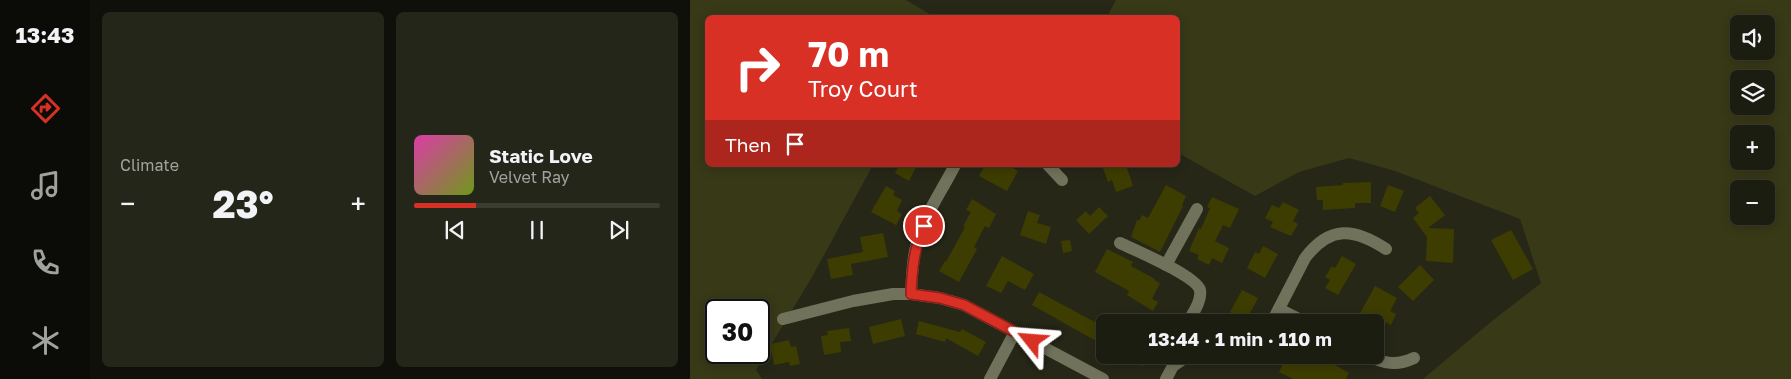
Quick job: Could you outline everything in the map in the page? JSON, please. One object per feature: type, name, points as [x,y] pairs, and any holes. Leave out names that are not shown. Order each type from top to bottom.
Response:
[{"type":"street","points":[[911,294],[912,269],[916,246],[928,217],[954,167]]},
{"type":"street","points":[[1050,167],[1062,180]]},
{"type":"street","points":[[1166,265],[1197,209]]},
{"type":"street","points":[[1276,314],[1305,258],[1311,249],[1325,238],[1343,232],[1353,233],[1367,237],[1386,249]]},
{"type":"street","points":[[1120,243],[1166,265],[1198,285],[1200,299],[1192,314]]},
{"type":"street","points":[[783,319],[853,301],[893,294],[911,294],[940,298],[964,305],[1103,379]]},
{"type":"street","points":[[1279,309],[1289,314]]},
{"type":"street","points":[[990,379],[1015,332]]},
{"type":"street","points":[[1384,361],[1392,364],[1414,358]]},
{"type":"street","points":[[1166,379],[1175,364]]},
{"type":"shaded area","points":[[690,0],[906,0],[932,15],[705,15],[705,167],[872,167],[812,277],[770,347],[770,299],[705,299],[705,364],[760,364],[756,370],[762,379],[690,379]]},
{"type":"shaded area","points":[[1116,0],[1791,0],[1791,379],[1423,379],[1541,283],[1520,219],[1395,171],[1349,158],[1299,172],[1255,196],[1180,154],[1180,15],[1108,15]]},
{"type":"building","points":[[898,167],[916,167],[909,181],[895,173]]},
{"type":"building","points":[[984,167],[1011,167],[1018,171],[1007,191],[979,176]]},
{"type":"building","points":[[1127,167],[1133,186],[1116,192],[1112,180],[1108,182],[1103,168]]},
{"type":"building","points":[[1371,182],[1371,203],[1355,203],[1355,208],[1323,210],[1323,200],[1317,200],[1316,187],[1343,185],[1343,183]]},
{"type":"building","points":[[1166,185],[1186,196],[1160,252],[1131,237],[1137,220],[1139,221],[1142,215],[1148,218]]},
{"type":"building","points":[[1388,185],[1404,191],[1395,212],[1380,206]]},
{"type":"building","points":[[886,186],[895,191],[893,195],[902,200],[897,211],[902,214],[896,225],[871,212]]},
{"type":"building","points":[[1430,196],[1445,215],[1428,228],[1454,229],[1453,263],[1426,261],[1427,237],[1413,218],[1419,213],[1415,208]]},
{"type":"building","points":[[1212,197],[1239,209],[1230,228],[1223,225],[1215,241],[1229,248],[1222,263],[1212,258],[1209,265],[1197,259],[1199,255],[1189,251],[1210,208],[1207,207]]},
{"type":"building","points":[[972,199],[996,214],[989,228],[985,226],[974,247],[977,249],[959,282],[939,271],[965,227],[963,226],[971,212],[966,210]]},
{"type":"building","points":[[1283,202],[1299,210],[1293,221],[1298,224],[1291,236],[1270,227],[1273,222],[1265,218],[1272,205],[1279,208]]},
{"type":"building","points":[[1099,207],[1108,216],[1089,234],[1076,220],[1086,211],[1090,216]]},
{"type":"building","points":[[1028,211],[1040,215],[1037,223],[1051,227],[1046,244],[1020,235]]},
{"type":"building","points":[[1511,230],[1533,269],[1513,280],[1491,240]]},
{"type":"building","points":[[883,233],[888,257],[851,264],[853,275],[831,279],[827,259],[863,252],[860,237]]},
{"type":"building","points":[[1070,240],[1072,251],[1063,253],[1061,241]]},
{"type":"building","points":[[1263,246],[1278,254],[1265,278],[1247,268],[1255,252],[1259,254]]},
{"type":"building","points":[[1107,249],[1133,262],[1131,266],[1160,283],[1152,299],[1158,302],[1153,311],[1127,295],[1129,291],[1095,272]]},
{"type":"building","points":[[1002,256],[1034,274],[1025,290],[1008,281],[1001,293],[986,286]]},
{"type":"building","points":[[1342,256],[1356,264],[1338,295],[1325,288],[1330,280],[1325,277],[1332,266],[1335,268]]},
{"type":"building","points":[[1420,265],[1434,280],[1413,301],[1398,287]]},
{"type":"building","points":[[1375,286],[1397,298],[1390,311],[1396,314],[1391,325],[1386,322],[1384,327],[1384,314],[1360,314]]},
{"type":"building","points":[[1242,290],[1258,298],[1250,314],[1234,314],[1230,312]]},
{"type":"building","points":[[1039,292],[1096,323],[1096,341],[1032,305]]},
{"type":"building","points":[[901,319],[905,336],[873,344],[869,327]]},
{"type":"building","points":[[919,321],[960,332],[962,329],[986,342],[978,356],[946,338],[945,342],[916,334]]},
{"type":"building","points":[[849,328],[851,341],[840,342],[841,352],[824,355],[821,336],[828,335],[827,331]]},
{"type":"building","points":[[789,340],[791,347],[796,346],[800,364],[790,366],[789,362],[774,365],[770,344]]},
{"type":"building","points":[[1283,364],[1333,364],[1349,373],[1346,379],[1293,379],[1279,372]]},
{"type":"route","points":[[924,226],[916,246],[912,269],[911,294],[940,298],[964,305],[1032,341]]}]
